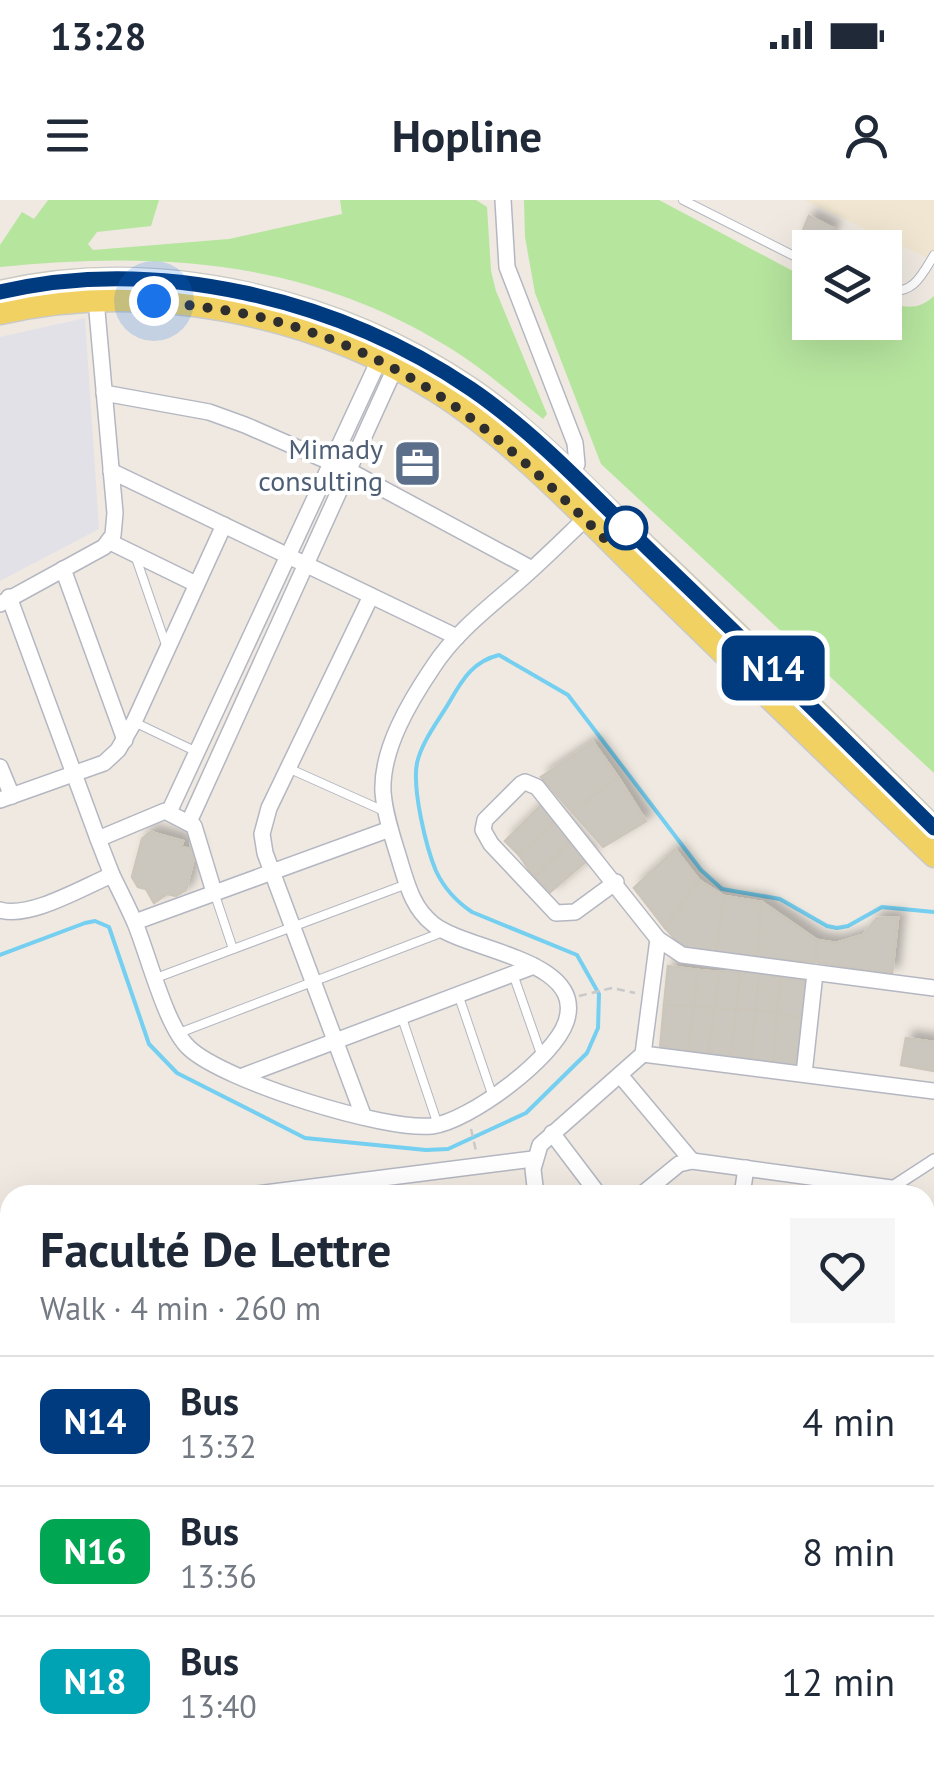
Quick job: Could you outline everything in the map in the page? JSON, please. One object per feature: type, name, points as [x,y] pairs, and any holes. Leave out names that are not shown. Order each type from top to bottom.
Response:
[{"type":"main road","points":[[0,292],[70,282],[161,281],[240,293],[295,306],[394,345],[470,388],[526,433],[741,636],[934,828]]},
{"type":"main road","points":[[0,313],[96,300],[154,301],[254,316],[387,364],[437,392],[502,440],[934,856]]},
{"type":"street","points":[[503,200],[507,267],[574,443],[577,464],[571,476]]},
{"type":"street","points":[[96,300],[116,526],[110,542],[4,600],[179,1033],[192,1051],[288,1097],[418,1126],[438,1125],[493,1098],[561,1034],[569,1008],[563,988],[548,973],[443,932],[421,914],[390,829],[384,776],[395,738],[434,664],[456,637],[585,519]]},
{"type":"street","points":[[169,812],[332,463],[387,364]]},
{"type":"street","points":[[189,822],[348,470],[387,364]]},
{"type":"street","points":[[104,393],[209,412],[348,470],[532,569]]},
{"type":"street","points":[[111,470],[456,637]]},
{"type":"street","points":[[0,766],[6,798],[104,763],[125,740],[224,525]]},
{"type":"street","points":[[110,542],[196,584]]},
{"type":"street","points":[[63,569],[125,740]]},
{"type":"street","points":[[364,1115],[272,872],[262,834],[269,808],[372,596]]},
{"type":"street","points":[[616,882],[575,912],[556,914],[491,844],[483,830],[485,820],[516,786],[532,784],[616,882],[658,939],[670,949],[698,959],[934,988]]},
{"type":"street","points":[[98,839],[158,812],[169,812],[196,830],[214,892]]},
{"type":"street","points":[[135,922],[390,829]]},
{"type":"street","points":[[0,910],[31,910],[112,875]]},
{"type":"street","points":[[535,1185],[534,1159],[540,1144],[643,1054],[658,939]]},
{"type":"street","points":[[243,1076],[534,966]]},
{"type":"street","points":[[804,1074],[815,973]]},
{"type":"street","points":[[643,1054],[934,1091]]},
{"type":"street","points":[[620,1075],[692,1161]]},
{"type":"street","points":[[552,1133],[591,1185]]},
{"type":"street","points":[[407,1185],[534,1159]]},
{"type":"street","points":[[896,1185],[934,1160]]},
{"type":"street","points":[[653,1185],[679,1164],[692,1161],[838,1185]]},
{"type":"street","points":[[743,1185],[746,1168]]},
{"type":"lane","points":[[683,200],[792,255]]},
{"type":"lane","points":[[902,292],[924,274],[934,255]]},
{"type":"lane","points":[[135,554],[167,649]]},
{"type":"lane","points":[[134,722],[198,752]]},
{"type":"lane","points":[[288,768],[386,812]]},
{"type":"lane","points":[[156,978],[407,884]]},
{"type":"lane","points":[[214,892],[233,948]]},
{"type":"lane","points":[[179,1033],[443,932]]},
{"type":"lane","points":[[514,974],[541,1055]]},
{"type":"lane","points":[[458,994],[493,1098]]},
{"type":"lane","points":[[400,1014],[438,1125]]},
{"type":"path","points":[[583,995],[612,988],[651,996]]},
{"type":"path","points":[[472,1133],[477,1152]]},
{"type":"shaded area","points":[[804,200],[934,200],[934,261],[902,246],[902,230],[868,230]]},
{"type":"shaded area","points":[[85,318],[99,529],[0,581],[0,337]]},
{"type":"green space","points":[[48,200],[159,200],[151,226],[97,232],[88,244],[93,250],[229,239],[342,214],[340,200],[476,200],[487,207],[496,291],[547,414],[543,419],[458,353],[392,317],[285,279],[174,262],[117,260],[0,267],[0,245],[22,212],[34,219]]},
{"type":"green space","points":[[524,200],[659,200],[792,270],[792,340],[902,340],[902,306],[922,304],[934,296],[934,773],[601,464],[535,293],[525,237]]},
{"type":"building","points":[[809,216],[833,228],[832,230],[803,230]]},
{"type":"building","points":[[593,742],[618,777],[572,812],[541,777]]},
{"type":"building","points":[[618,777],[646,821],[603,847],[572,812]]},
{"type":"building","points":[[543,803],[559,819],[519,855],[505,841]]},
{"type":"building","points":[[559,819],[574,837],[534,877],[519,855]]},
{"type":"building","points":[[150,832],[183,841],[181,847],[190,849],[191,843],[195,853],[186,890],[176,896],[167,894],[154,903],[132,877],[142,839]]},
{"type":"building","points":[[574,837],[591,857],[549,893],[534,877]]},
{"type":"building","points":[[675,849],[699,880],[665,928],[634,888]]},
{"type":"building","points":[[699,880],[724,896],[716,953],[685,950],[665,928]]},
{"type":"building","points":[[724,896],[762,902],[757,957],[716,953]]},
{"type":"building","points":[[762,902],[817,940],[815,962],[757,957]]},
{"type":"building","points":[[877,918],[898,918],[892,974],[815,962],[817,940],[836,943],[863,935]]},
{"type":"building","points":[[668,966],[698,970],[694,1006],[664,1005]]},
{"type":"building","points":[[698,970],[719,972],[715,1008],[694,1006]]},
{"type":"building","points":[[719,972],[740,972],[737,1009],[715,1008]]},
{"type":"building","points":[[740,972],[759,973],[756,1010],[737,1009]]},
{"type":"building","points":[[759,973],[781,977],[777,1013],[756,1010]]},
{"type":"building","points":[[781,977],[807,981],[802,1019],[777,1013]]},
{"type":"building","points":[[664,1005],[694,1006],[688,1051],[660,1049]]},
{"type":"building","points":[[694,1006],[715,1008],[708,1055],[688,1051]]},
{"type":"building","points":[[715,1008],[737,1009],[730,1058],[708,1055]]},
{"type":"building","points":[[737,1009],[756,1010],[751,1060],[730,1058]]},
{"type":"building","points":[[756,1010],[777,1013],[773,1062],[751,1060]]},
{"type":"building","points":[[777,1013],[802,1019],[795,1066],[773,1062]]},
{"type":"building","points":[[906,1038],[934,1042],[934,1071],[901,1065]]},
{"type":"waterway","points":[[0,955],[85,923],[95,921],[109,927],[149,1044],[177,1073],[305,1138],[448,1149],[526,1113],[587,1053],[598,1028],[599,994],[577,955],[472,912],[451,894],[432,861],[416,787],[419,755],[455,693],[476,666],[499,655],[568,695],[701,870],[722,889],[780,899],[837,928],[882,907],[934,912]]},
{"type":"bus line","name":"N14","points":[[0,292],[70,282],[131,280],[192,284],[240,293],[295,306],[394,345],[470,388],[526,433],[741,636],[934,828]]},
{"type":"place","name":"Mimady consulting","points":[[418,464]]},
{"type":"route","points":[[154,301],[277,321],[380,360],[437,392],[502,440],[610,544],[626,528]]}]
